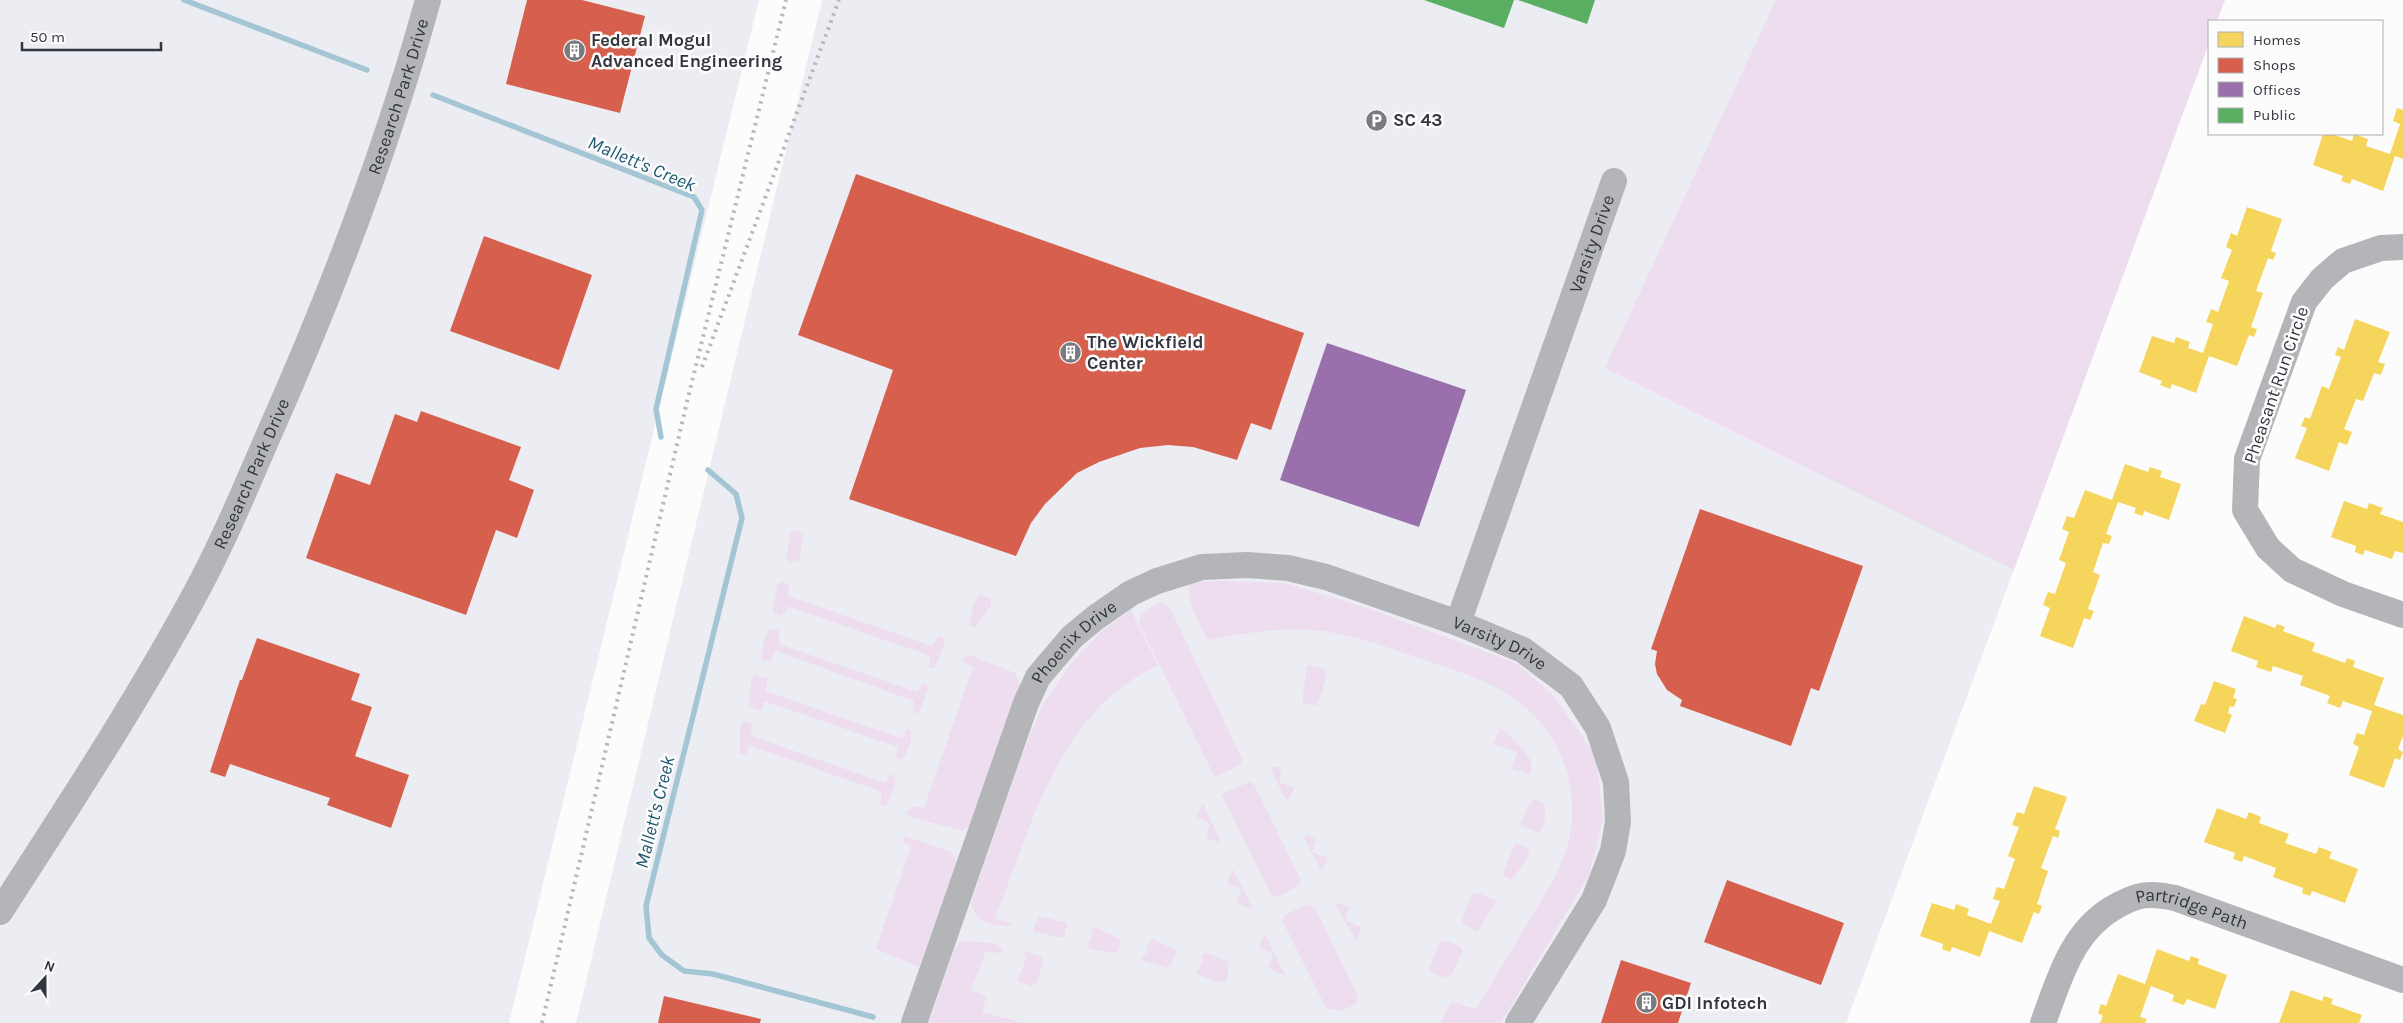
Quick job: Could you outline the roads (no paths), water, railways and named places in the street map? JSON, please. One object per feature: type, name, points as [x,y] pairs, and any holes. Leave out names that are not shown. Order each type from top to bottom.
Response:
[{"type":"street","name":"Research Park Drive","points":[[0,912],[106,747],[194,595],[240,500],[336,276],[396,105],[428,0]]},
{"type":"street","name":"Varsity Drive","points":[[1518,1023],[1594,900],[1613,851],[1618,822],[1616,782],[1598,728],[1571,686],[1523,650],[1458,624],[1614,181]]},
{"type":"street","name":"Pheasant Run Circle","points":[[2403,247],[2381,248],[2343,261],[2322,278],[2304,302],[2247,459],[2244,510],[2268,548],[2292,570],[2343,594],[2403,615]]},
{"type":"street","name":"Phoenix Drive","points":[[914,1023],[1026,703],[1038,677],[1072,637],[1095,618],[1131,593],[1157,581],[1202,567],[1247,565],[1288,568],[1326,577],[1458,624]]},
{"type":"street","name":"Partridge Path","points":[[2042,1023],[2066,960],[2081,935],[2103,914],[2133,897],[2155,894],[2174,898],[2403,980]]},
{"type":"waterway","name":"Mallett's Creek","points":[[184,0],[367,70]]},
{"type":"waterway","name":"Mallett's Creek","points":[[433,95],[694,197],[702,210],[656,409],[661,437]]},
{"type":"waterway","name":"Mallett's Creek","points":[[708,470],[736,494],[742,518],[646,906],[649,938],[662,955],[684,971],[713,974],[873,1017]]},
{"type":"railway","points":[[542,1023],[686,406],[786,0]]},
{"type":"railway","points":[[702,367],[839,0]]},
{"type":"place","name":"Federal Mogul Advanced Engineering","points":[[575,50]]},
{"type":"place","name":"SC 43","points":[[1377,120]]},
{"type":"place","name":"The Wickfield Center","points":[[1071,352]]},
{"type":"place","name":"GDI Infotech","points":[[1646,1003]]}]
